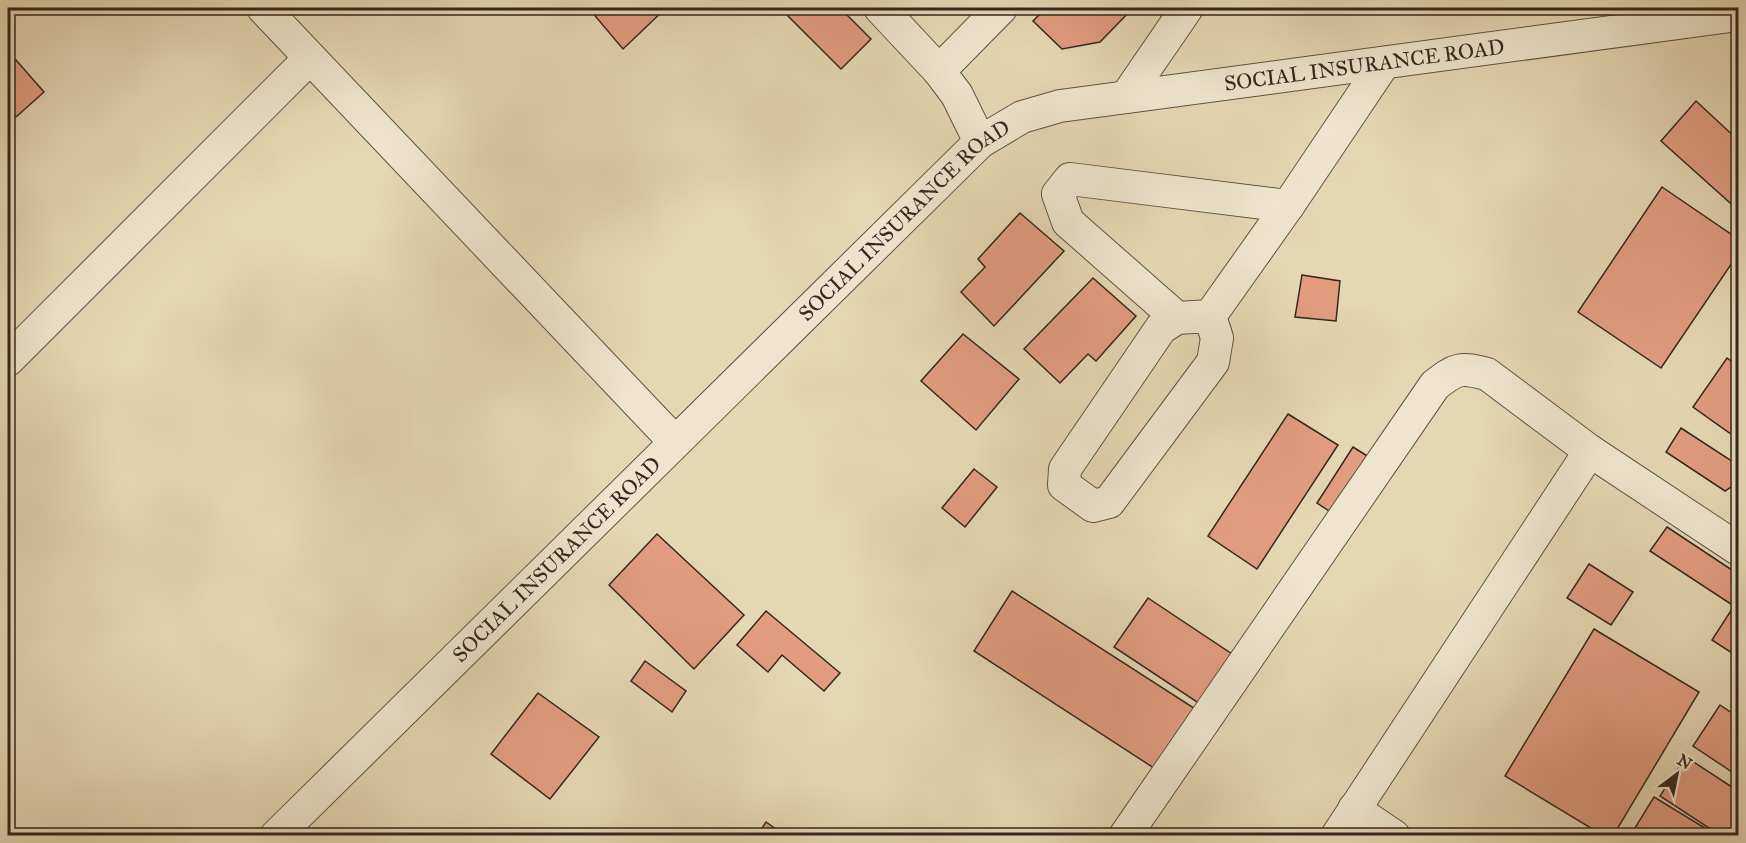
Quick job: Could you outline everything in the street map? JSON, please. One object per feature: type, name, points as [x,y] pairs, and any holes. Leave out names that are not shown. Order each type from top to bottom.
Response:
[{"type":"street","points":[[263,8],[675,442]]},
{"type":"street","points":[[880,8],[939,71],[957,95],[980,142]]},
{"type":"street","points":[[939,71],[1001,8]]},
{"type":"street","points":[[1126,97],[1187,8]]},
{"type":"street","name":"SOCIAL INSURANCE ROAD","points":[[286,833],[675,442],[980,142],[1022,117],[1060,106],[1738,15]]},
{"type":"street","points":[[8,360],[310,58]]},
{"type":"street","points":[[1210,316],[1288,206],[1384,63]]},
{"type":"street","points":[[1177,318],[1068,222],[1058,194],[1070,179],[1288,206]]},
{"type":"street","points":[[1210,316],[1217,338],[1213,362],[1109,502],[1093,506],[1064,485],[1065,469],[1161,328],[1177,318],[1210,316]]},
{"type":"street","points":[[1125,836],[1435,386],[1451,372],[1467,369],[1487,374],[1590,451],[1738,549]]},
{"type":"street","points":[[1337,836],[1590,451]]},
{"type":"street","points":[[1354,809],[1394,836]]},
{"type":"building","points":[[594,8],[666,8],[623,49],[591,11]]},
{"type":"building","points":[[780,8],[840,8],[871,39],[841,69]]},
{"type":"building","points":[[1046,8],[1133,8],[1100,42],[1062,49],[1033,21]]},
{"type":"building","points":[[16,60],[44,92],[16,117],[8,108],[8,68]]},
{"type":"building","points":[[1696,101],[1738,140],[1738,210],[1661,141]]},
{"type":"building","points":[[1662,187],[1738,239],[1738,254],[1661,368],[1578,312]]},
{"type":"building","points":[[1020,213],[1064,251],[994,326],[961,292],[985,267],[978,259]]},
{"type":"building","points":[[1302,275],[1340,281],[1336,321],[1295,317]]},
{"type":"building","points":[[1093,278],[1136,316],[1096,361],[1088,354],[1060,383],[1024,349]]},
{"type":"building","points":[[963,334],[1019,379],[976,430],[921,381]]},
{"type":"building","points":[[1727,358],[1738,366],[1738,439],[1693,407]]},
{"type":"building","points":[[1288,414],[1338,445],[1257,569],[1208,536]]},
{"type":"building","points":[[1681,428],[1738,465],[1734,485],[1725,491],[1666,452]]},
{"type":"building","points":[[1353,447],[1372,459],[1332,513],[1317,503]]},
{"type":"building","points":[[974,469],[997,487],[965,527],[942,508]]},
{"type":"building","points":[[1667,527],[1738,574],[1738,650],[1735,655],[1712,640],[1734,606],[1650,551]]},
{"type":"building","points":[[657,534],[744,615],[694,669],[609,585]]},
{"type":"building","points":[[1589,564],[1633,592],[1611,625],[1567,598]]},
{"type":"building","points":[[1012,591],[1200,712],[1160,772],[974,651]]},
{"type":"building","points":[[1148,598],[1235,656],[1203,706],[1114,647]]},
{"type":"building","points":[[766,611],[840,673],[824,691],[782,655],[768,672],[737,645]]},
{"type":"building","points":[[1594,629],[1699,692],[1613,836],[1604,836],[1505,776]]},
{"type":"building","points":[[645,661],[686,691],[672,712],[631,681]]},
{"type":"building","points":[[538,693],[599,737],[550,799],[491,754]]},
{"type":"building","points":[[1720,705],[1738,717],[1738,776],[1693,746]]},
{"type":"building","points":[[1686,757],[1738,791],[1738,836],[1721,836],[1660,796]]},
{"type":"building","points":[[1654,797],[1718,836],[1630,836]]},
{"type":"building","points":[[766,822],[786,836],[757,836]]}]
